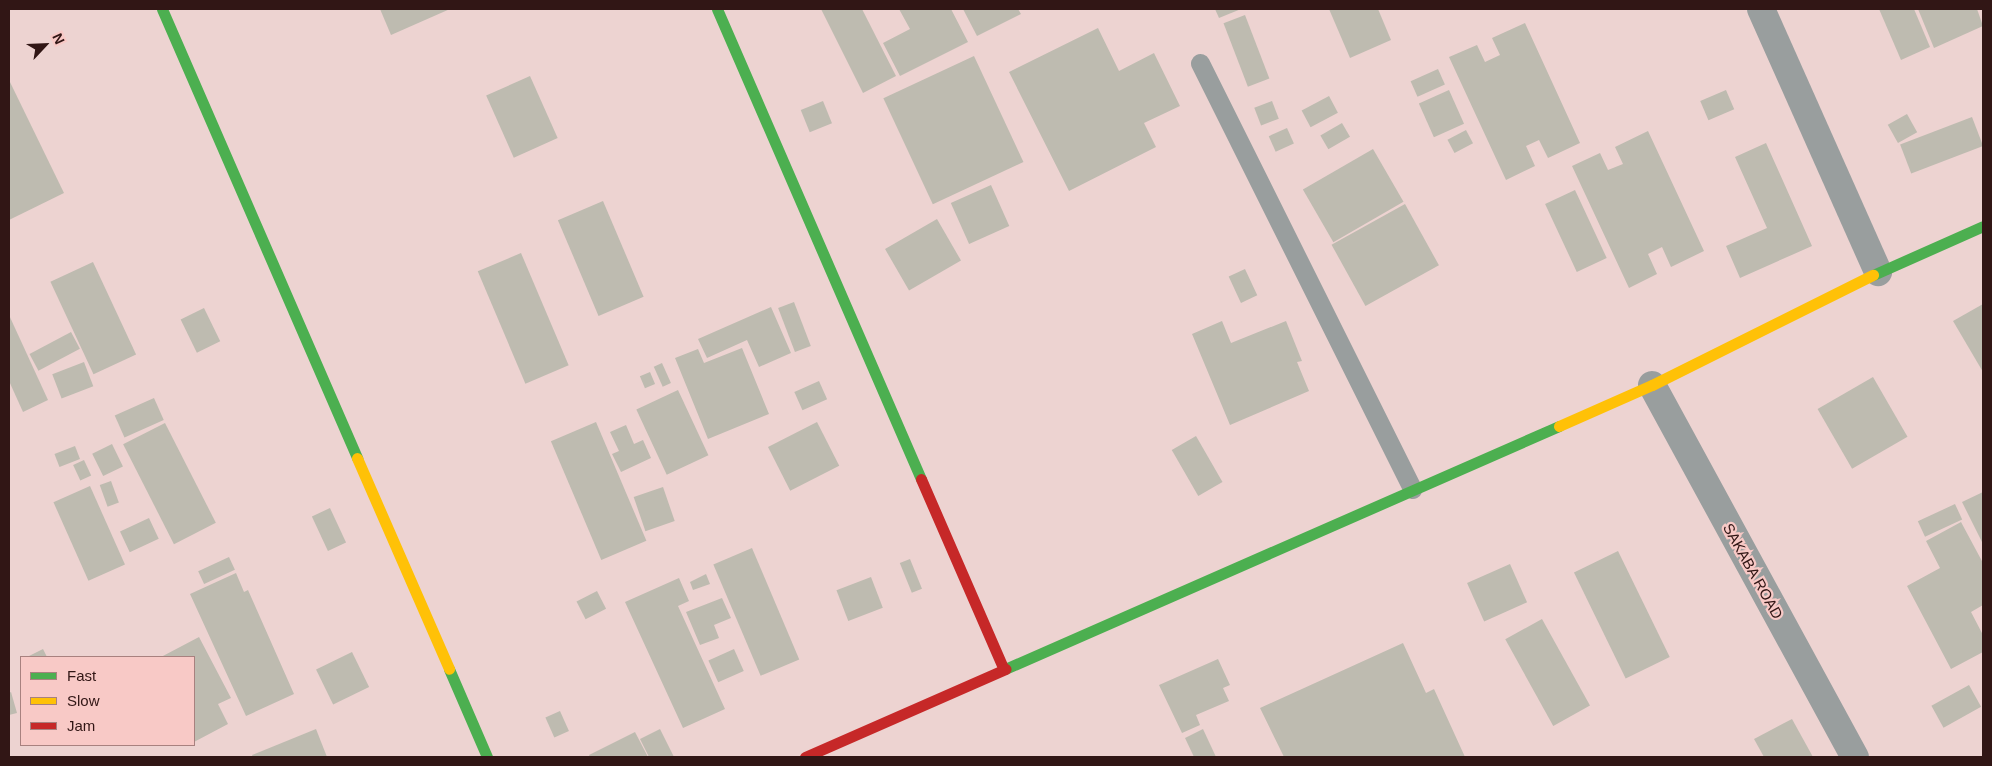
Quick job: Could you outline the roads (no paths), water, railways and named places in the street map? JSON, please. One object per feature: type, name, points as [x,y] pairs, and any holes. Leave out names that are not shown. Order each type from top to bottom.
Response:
[{"type":"street","points":[[162,9],[487,757]]},
{"type":"street","points":[[717,9],[1003,668]]},
{"type":"street","points":[[1761,9],[1878,272]]},
{"type":"street","points":[[805,757],[1003,668],[1652,385],[1878,272],[1983,226]]},
{"type":"street","name":"SAKABA ROAD","points":[[1652,385],[1855,757]]},
{"type":"lane","points":[[1200,63],[1412,489]]}]
